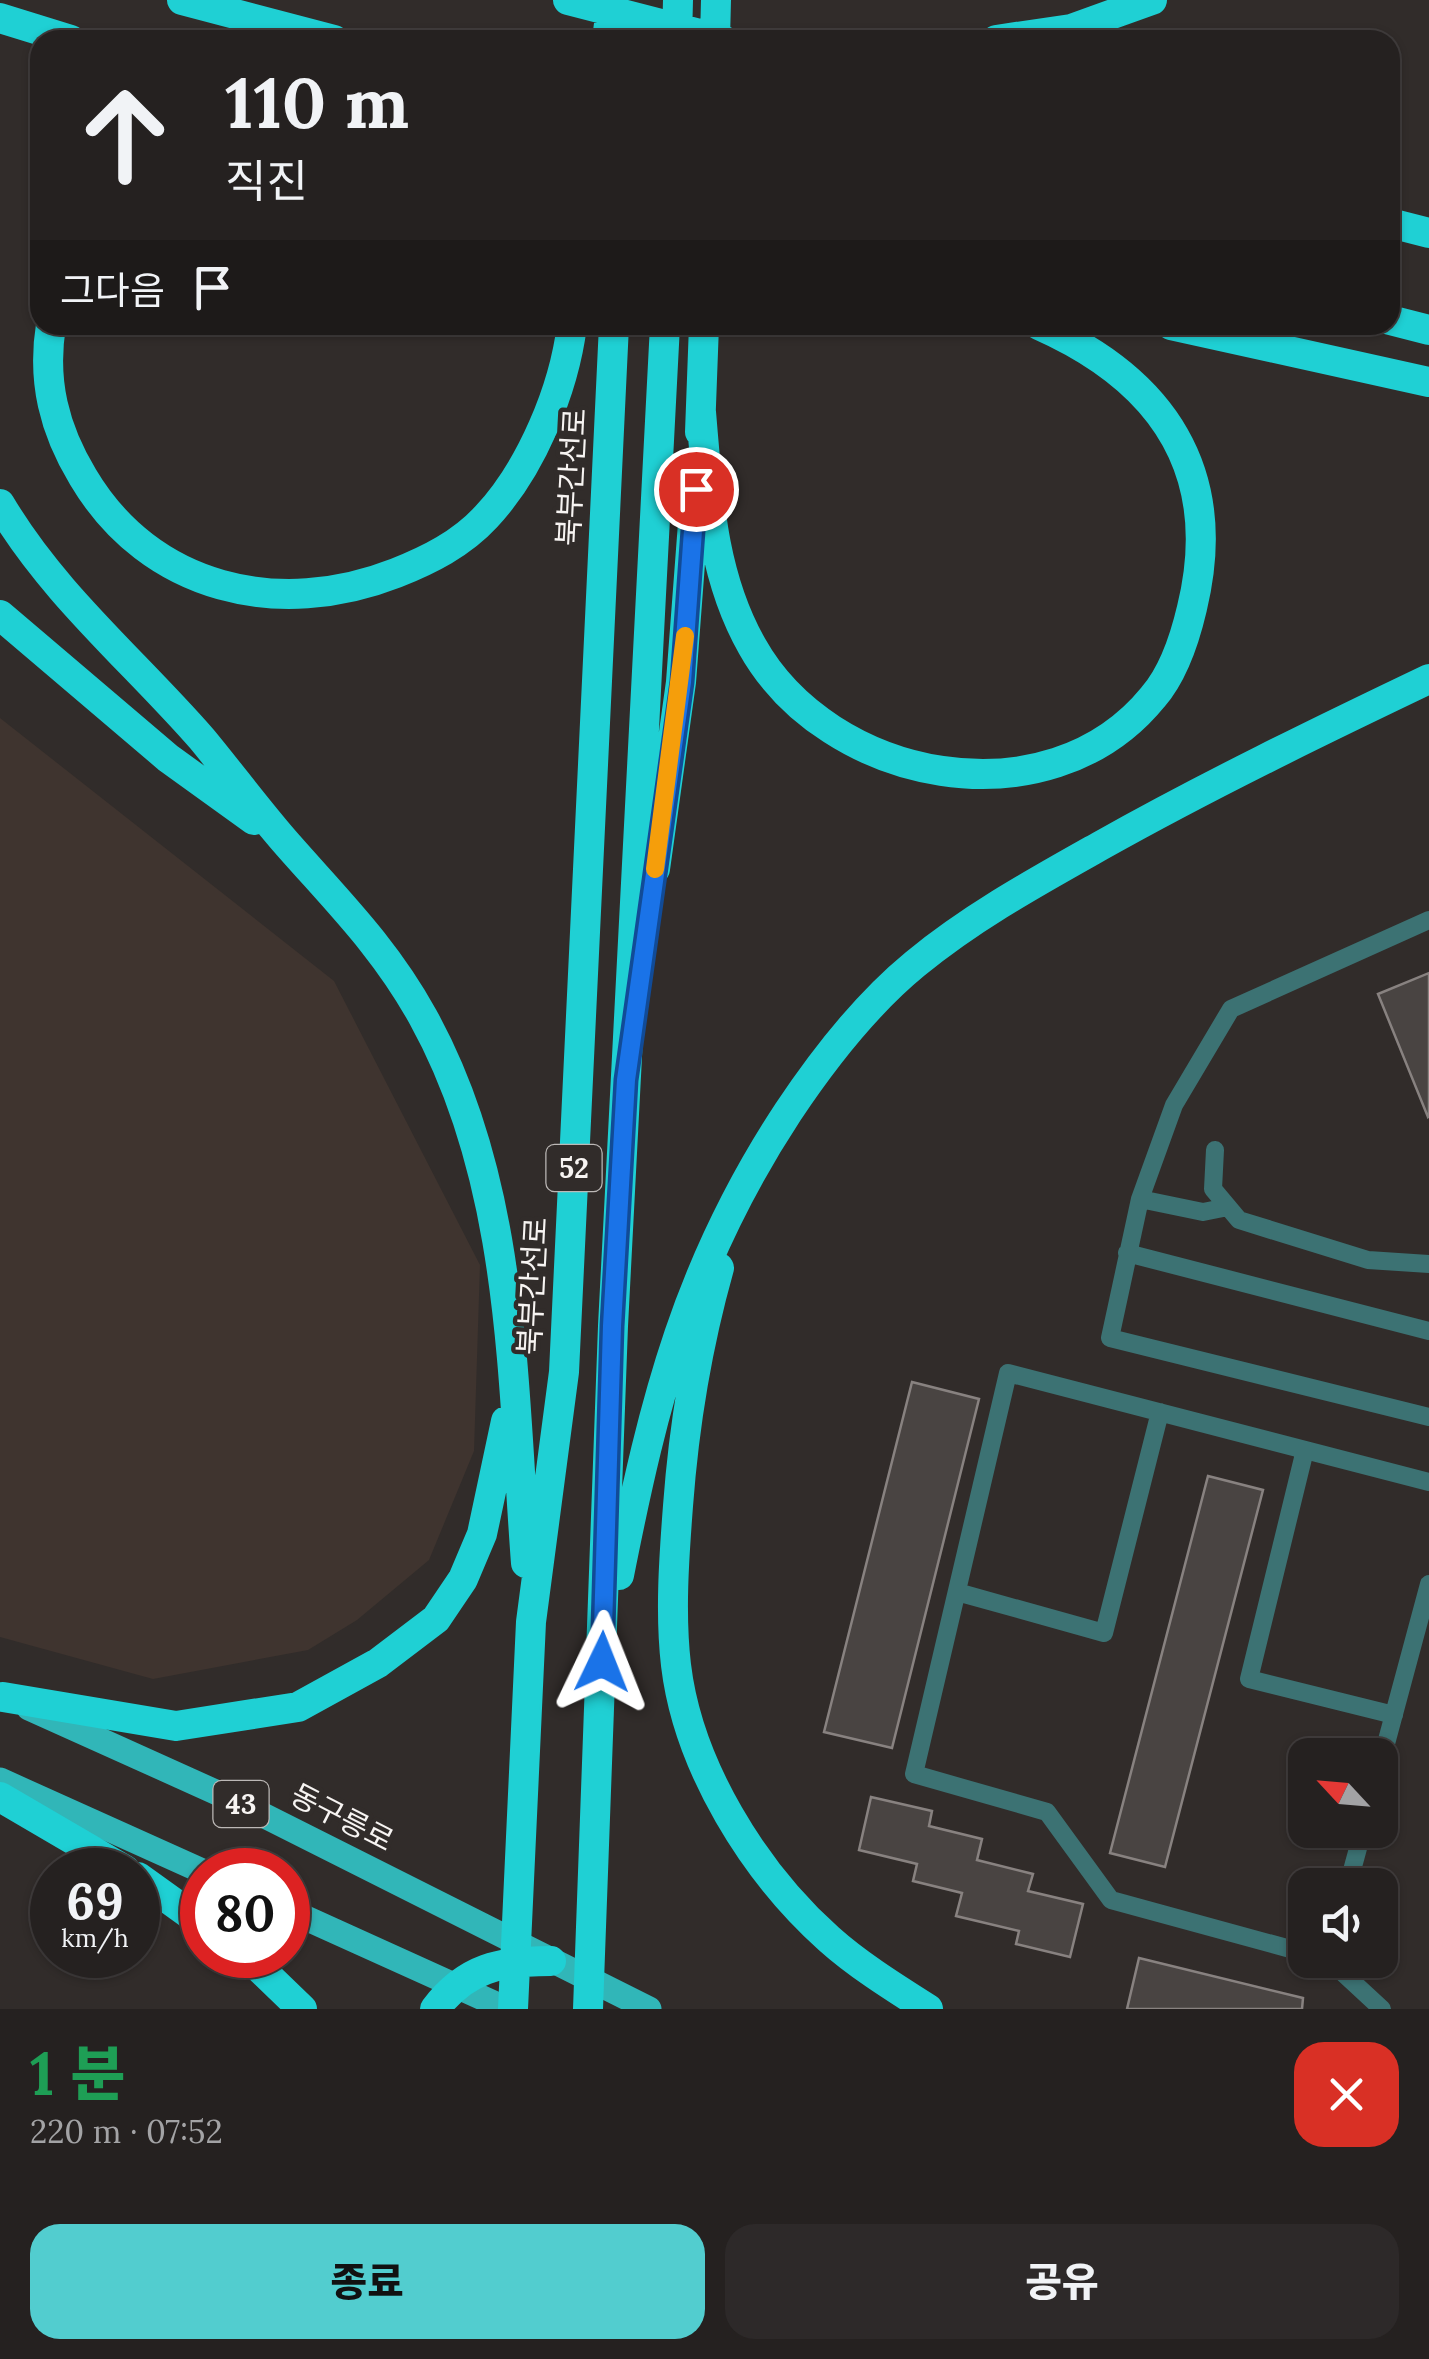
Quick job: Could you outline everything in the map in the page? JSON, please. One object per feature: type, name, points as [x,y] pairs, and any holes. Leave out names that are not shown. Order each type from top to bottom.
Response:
[{"type":"highway","points":[[182,0],[296,30]]},
{"type":"highway","points":[[568,0],[684,30]]},
{"type":"highway","points":[[608,30],[612,0]]},
{"type":"highway","points":[[624,30],[625,0]]},
{"type":"highway","points":[[677,30],[678,0]]},
{"type":"highway","points":[[715,30],[716,0]]},
{"type":"highway","points":[[1064,30],[1152,0]]},
{"type":"highway","points":[[0,18],[39,30]]},
{"type":"highway","points":[[1400,226],[1429,233]]},
{"type":"highway","points":[[1400,323],[1429,330]]},
{"type":"highway","points":[[50,335],[46,359],[51,406],[68,453],[93,493],[124,528],[163,558],[214,584],[261,595],[323,594],[378,580],[434,558],[486,517],[524,461],[555,399],[571,335]]},
{"type":"highway","name":"북부간선로","points":[[510,2009],[531,1622],[564,1372],[614,335]]},
{"type":"highway","name":"52","points":[[588,2009],[612,1326],[664,335]]},
{"type":"highway","points":[[626,1080],[682,682],[704,335]]},
{"type":"highway","points":[[701,412],[712,532],[724,582],[752,645],[784,694],[845,739],[877,756],[946,772],[1024,770],[1082,753],[1122,726],[1154,697],[1187,628],[1201,558],[1202,506],[1164,418],[1129,380],[1079,342],[1063,335]]},
{"type":"highway","points":[[1216,335],[1429,382]]},
{"type":"highway","points":[[0,504],[22,541],[54,580],[200,738],[287,844],[370,934],[424,1017],[468,1113],[503,1264],[531,1622]]},
{"type":"highway","points":[[0,615],[168,758],[287,844]]},
{"type":"highway","points":[[602,1662],[660,1386],[693,1288],[747,1174],[828,1052],[914,964],[1007,898],[1143,822],[1429,679]]},
{"type":"highway","points":[[747,1174],[711,1296],[684,1420],[675,1552],[676,1666],[688,1718],[711,1780],[741,1832],[776,1880],[828,1939],[928,2009]]},
{"type":"highway","points":[[2,1696],[176,1726],[298,1707],[378,1664],[436,1619],[463,1579],[482,1534],[512,1388]]},
{"type":"highway","points":[[0,1797],[87,1848]]},
{"type":"highway","points":[[459,1990],[522,1961],[551,1961]]},
{"type":"highway","points":[[270,1978],[302,2009]]},
{"type":"main road","name":"동구릉로","points":[[2,1696],[231,1799],[649,2009]]},
{"type":"main road","name":"43","points":[[0,1780],[180,1861]]},
{"type":"main road","points":[[310,1920],[459,1990],[510,2009]]},
{"type":"lane","points":[[1428,1413],[1110,1338],[1140,1199],[1174,1105],[1231,1009],[1429,920]]},
{"type":"lane","points":[[1215,1150],[1213,1189],[1240,1220],[1368,1260],[1429,1264]]},
{"type":"lane","points":[[1140,1199],[1203,1212],[1228,1207]]},
{"type":"lane","points":[[1127,1253],[1429,1330]]},
{"type":"lane","points":[[1288,1948],[1111,1900],[1047,1812],[914,1774],[1008,1373],[1429,1482]]},
{"type":"lane","points":[[957,1592],[1104,1634],[1160,1412]]},
{"type":"lane","points":[[1305,1450],[1248,1678],[1394,1715]]},
{"type":"lane","points":[[1388,1738],[1429,1584]]},
{"type":"lane","points":[[1348,1978],[1382,2009]]},
{"type":"shaded area","points":[[0,718],[334,981],[480,1265],[474,1451],[429,1560],[357,1620],[308,1650],[153,1679],[0,1637]]},
{"type":"building","points":[[1429,973],[1429,1116],[1428,1117],[1378,994]]},
{"type":"building","points":[[912,1382],[979,1399],[892,1748],[824,1732]]},
{"type":"building","points":[[1208,1476],[1263,1490],[1165,1867],[1110,1853]]},
{"type":"building","points":[[871,1797],[932,1811],[929,1826],[982,1839],[977,1860],[1033,1874],[1028,1891],[1083,1904],[1070,1957],[1016,1944],[1019,1931],[956,1916],[962,1893],[913,1881],[917,1864],[859,1850]]},
{"type":"building","points":[[1139,1958],[1303,1998],[1302,2009],[1127,2009]]},
{"type":"slow traffic","points":[[655,869],[685,636]]},
{"type":"route","points":[[602,1662],[612,1326],[626,1080],[682,682],[696,489]]}]
